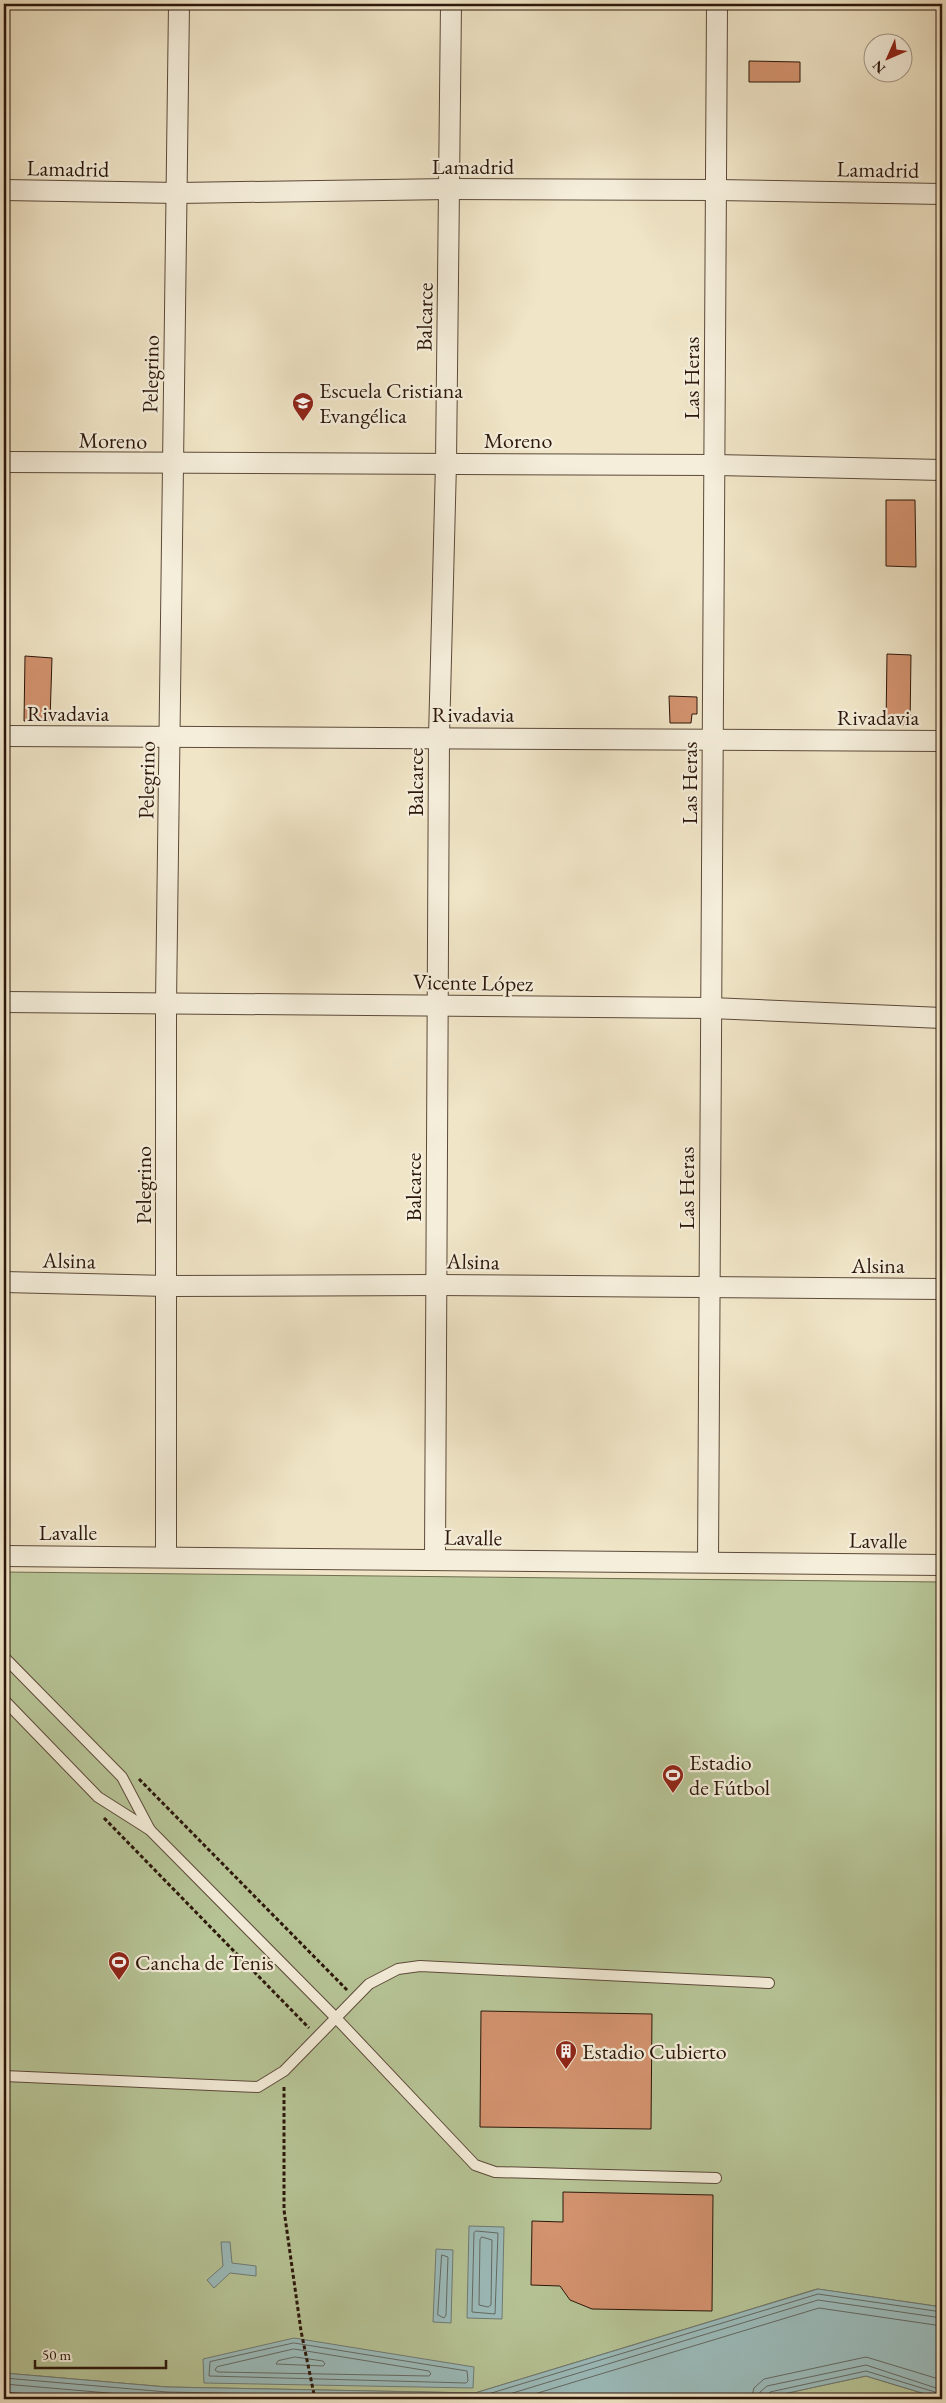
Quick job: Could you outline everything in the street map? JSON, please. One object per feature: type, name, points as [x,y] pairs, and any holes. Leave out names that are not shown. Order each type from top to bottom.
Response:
[{"type":"street","name":"Pelegrino","points":[[166,1556],[166,1004],[179,4]]},
{"type":"street","name":"Balcarce","points":[[435,1560],[439,737],[446,463],[450,4]]},
{"type":"street","name":"Las Heras","points":[[708,1562],[718,4]]},
{"type":"street","name":"Lamadrid","points":[[4,190],[178,193],[449,189],[716,190],[942,194]]},
{"type":"street","name":"Moreno","points":[[4,462],[715,465],[942,470]]},
{"type":"street","name":"Rivadavia","points":[[4,736],[942,741]]},
{"type":"street","name":"Vicente López","points":[[4,1002],[711,1008],[942,1018]]},
{"type":"street","name":"Alsina","points":[[4,1282],[167,1286],[436,1285],[942,1289]]},
{"type":"street","name":"Lavalle","points":[[4,1556],[942,1564]]},
{"type":"lane","points":[[4,1657],[122,1777],[150,1830]]},
{"type":"lane","points":[[4,1700],[98,1797],[150,1830],[336,2018],[476,2165],[495,2172],[716,2178]]},
{"type":"lane","points":[[4,2076],[258,2087],[284,2071],[369,1984],[398,1969],[420,1966],[770,1983]]},
{"type":"path","points":[[135,1774],[356,1998]]},
{"type":"path","points":[[102,1816],[318,2037]]},
{"type":"path","points":[[284,2071],[284,2210],[301,2331],[315,2399]]},
{"type":"green space","points":[[4,1572],[942,1582],[942,2307],[817,2289],[475,2393],[167,2387],[4,2373]]},
{"type":"green space","points":[[866,2376],[941,2399],[760,2399]]},
{"type":"water","points":[[469,2226],[504,2227],[502,2319],[467,2318]]},
{"type":"water","points":[[221,2242],[230,2242],[232,2263],[256,2266],[256,2276],[230,2273],[214,2288],[207,2280],[223,2266]]},
{"type":"water","points":[[436,2249],[453,2250],[451,2323],[433,2322]]},
{"type":"water","points":[[818,2289],[942,2307],[942,2399],[866,2376],[760,2399],[4,2399],[4,2373],[167,2387],[475,2393]]},
{"type":"water","points":[[294,2338],[474,2367],[473,2388],[204,2383],[203,2359]]},
{"type":"building","points":[[749,61],[800,62],[800,82],[749,82]]},
{"type":"building","points":[[886,500],[915,500],[916,567],[886,566]]},
{"type":"building","points":[[887,654],[911,655],[910,725],[886,725]]},
{"type":"building","points":[[25,656],[52,658],[50,721],[24,721]]},
{"type":"building","points":[[669,696],[697,697],[697,714],[692,714],[691,723],[670,723]]},
{"type":"building","points":[[941,767],[942,797],[940,797]]},
{"type":"building","name":"Estadio Cubierto","points":[[481,2011],[652,2014],[651,2129],[480,2127]]},
{"type":"building","points":[[563,2192],[713,2195],[712,2311],[592,2309],[570,2300],[560,2286],[531,2285],[532,2221],[563,2222]]},
{"type":"place","name":"Escuela Cristiana Evangélica","points":[[303,422]]},
{"type":"place","name":"Estadio de Fútbol","points":[[673,1794]]},
{"type":"place","name":"Cancha de Tenis","points":[[119,1981]]},
{"type":"place","name":"Estadio Cubierto","points":[[566,2070]]}]
